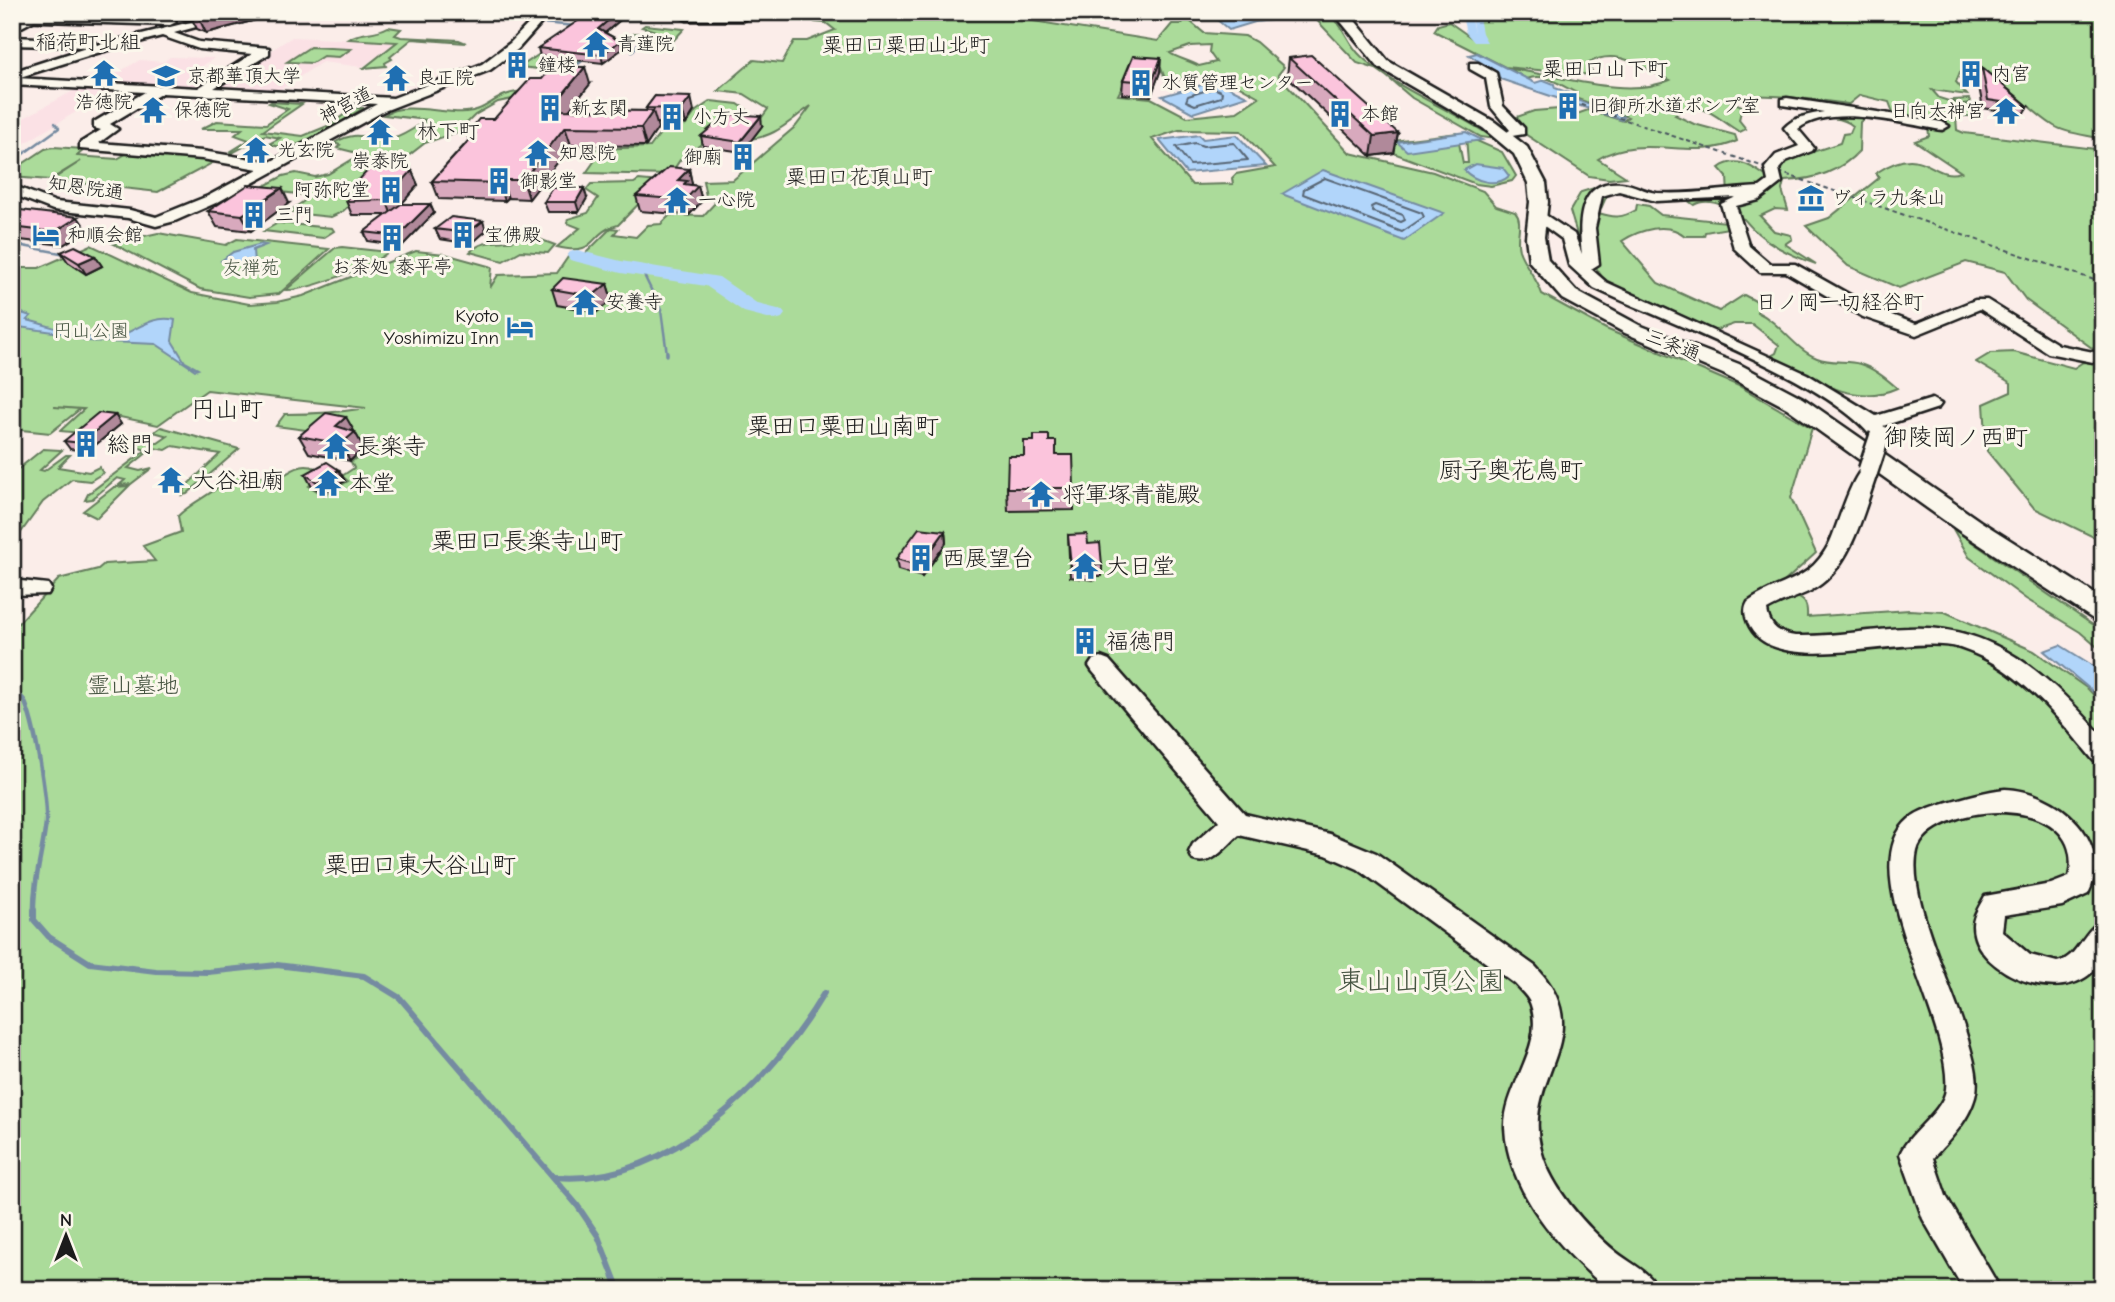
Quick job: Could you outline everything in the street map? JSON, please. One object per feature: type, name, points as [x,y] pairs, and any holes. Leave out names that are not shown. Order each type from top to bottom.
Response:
[{"type":"main road","name":"三条通","points":[[1340,12],[1383,64],[1489,125],[1521,151],[1537,183],[1549,255],[1558,270],[1578,290],[1628,319],[1736,362],[1791,391],[1976,519],[2103,598]]},
{"type":"main road","name":"三条通","points":[[1349,12],[1390,60],[1511,134],[1536,156],[1547,177],[1551,198],[1535,237],[1539,261],[1548,275],[1569,295],[1612,319],[1731,369],[1795,404],[1964,523],[2103,612]]},
{"type":"main road","points":[[12,29],[38,15]]},
{"type":"street","points":[[14,79],[223,12]]},
{"type":"street","points":[[12,66],[92,44],[246,12]]},
{"type":"street","name":"神宮道","points":[[156,222],[195,208],[390,104],[486,67],[514,46],[546,12]]},
{"type":"street","points":[[689,12],[687,18],[743,17]]},
{"type":"street","points":[[12,17],[38,15],[179,25]]},
{"type":"street","points":[[163,32],[174,39],[187,42],[226,49],[265,51],[200,92]]},
{"type":"street","points":[[12,41],[92,44]]},
{"type":"street","points":[[36,59],[68,43]]},
{"type":"street","points":[[1474,66],[1492,76],[1497,107],[1519,131],[1511,134]]},
{"type":"street","points":[[14,79],[390,104]]},
{"type":"street","points":[[158,90],[99,125],[111,129],[85,146],[215,156],[273,167]]},
{"type":"street","points":[[1787,102],[1942,126]]},
{"type":"street","points":[[1843,111],[1800,121],[1791,128],[1807,148],[1775,163],[1772,168],[1775,182],[1764,191],[1754,197],[1728,204],[1742,248],[1766,269],[1788,267],[1869,313],[1916,330],[1981,303],[2054,349],[2103,359]]},
{"type":"street","points":[[1577,265],[1591,264],[1586,228],[1591,202],[1601,190],[1618,186],[1655,197],[1764,191]]},
{"type":"street","name":"知恩院通","points":[[12,189],[48,205],[127,214],[156,222]]},
{"type":"street","points":[[1542,219],[1572,242],[1577,265],[1600,285],[1804,379],[1876,429]]},
{"type":"street","points":[[1876,429],[1932,404]]},
{"type":"street","points":[[1876,429],[1868,471],[1832,559],[1814,579],[1766,599],[1756,607],[1756,616],[1765,632],[1778,640],[1801,644],[1922,636],[1964,642],[1991,652],[2031,675],[2103,754]]},
{"type":"street","points":[[12,587],[40,589]]},
{"type":"street","points":[[1101,666],[1236,822],[1251,829],[1330,845],[1367,861],[1525,975],[1544,998],[1550,1026],[1524,1103],[1521,1129],[1533,1173],[1559,1217],[1592,1255],[1618,1278],[1641,1290]]},
{"type":"street","points":[[1984,1290],[1931,1204],[1916,1154],[1958,1101],[1962,1084],[1944,1006],[1920,943],[1906,891],[1902,863],[1907,839],[1918,824],[1983,802],[2011,800],[2037,805],[2058,818],[2076,836],[2085,859],[2084,873],[2077,887],[2057,895],[1995,904],[1987,919],[1987,932],[2011,959],[2048,973],[2067,973],[2085,958],[2103,933]]},
{"type":"street","points":[[1202,852],[1236,822]]},
{"type":"shaded area","points":[[292,37],[397,42],[362,67],[322,62],[278,91],[215,87]]},
{"type":"shaded area","name":"京都華頂大学","points":[[170,57],[214,58],[201,67],[230,69],[197,88],[101,82],[140,60],[163,62]]},
{"type":"shaded area","points":[[75,90],[110,91],[12,151],[12,119],[22,119]]},
{"type":"green space","points":[[832,12],[977,12],[1158,41],[1172,24],[1182,24],[1185,17],[1204,33],[1245,36],[1256,42],[1284,67],[1278,75],[1350,153],[1433,172],[1483,191],[1496,206],[1515,212],[1519,220],[1519,250],[1542,294],[1606,329],[1739,386],[1812,428],[1791,498],[1816,553],[1784,582],[1792,595],[1804,602],[1807,617],[1909,610],[1945,612],[2034,651],[2088,689],[2103,705],[2103,1290],[12,1290],[12,1126],[17,1120],[12,1115],[12,630],[59,579],[98,569],[104,564],[155,561],[143,546],[181,532],[178,516],[231,476],[254,475],[278,479],[296,468],[313,467],[326,475],[309,486],[324,495],[348,481],[342,476],[354,468],[351,462],[370,447],[358,444],[356,433],[334,429],[328,433],[276,426],[285,414],[366,408],[207,390],[158,425],[106,414],[82,433],[60,431],[84,409],[54,407],[80,409],[50,433],[12,429],[12,268],[39,268],[91,245],[192,293],[249,304],[277,302],[303,296],[416,251],[445,254],[492,267],[490,288],[498,275],[557,273],[570,254],[585,254],[611,228],[618,229],[614,234],[636,237],[648,225],[661,224],[670,215],[703,216],[716,202],[706,196],[703,181],[733,180],[796,126],[811,106],[774,132],[746,139],[768,109],[744,94],[718,91],[754,60],[782,63],[794,41],[807,41],[835,30],[826,23],[814,22],[821,19],[818,16]],"holes":[[[1210,45],[1209,52],[1216,62],[1199,66],[1170,53],[1190,46]],[[1133,66],[1161,68],[1166,81],[1220,75],[1259,97],[1237,112],[1187,117],[1151,98],[1118,95]],[[1179,130],[1241,131],[1275,167],[1236,174],[1232,178],[1233,184],[1192,185],[1152,139]]]},
{"type":"green space","points":[[1309,12],[1330,16],[1336,21],[1355,49],[1377,69],[1357,63]]},
{"type":"green space","points":[[1474,12],[2103,12],[2103,139],[2059,129],[1989,77],[1960,72],[1956,82],[1967,95],[1932,90],[1939,98],[1958,104],[1952,100],[1969,99],[1971,103],[1961,104],[1977,106],[1976,116],[1956,116],[1957,130],[1964,133],[2103,150],[2103,356],[2026,300],[2005,272],[1966,262],[1899,288],[1848,266],[1806,226],[1829,218],[1879,178],[1876,173],[1893,164],[1906,160],[1917,161],[1950,174],[1961,172],[1915,141],[1929,136],[1928,126],[1894,115],[1889,102],[1860,95],[1849,104],[1786,97],[1737,97],[1728,100],[1742,106],[1739,120],[1746,129],[1740,132],[1709,112],[1693,108],[1684,110],[1675,115],[1694,124],[1735,135],[1737,141],[1703,149],[1650,147],[1615,151],[1598,159],[1626,177],[1609,179],[1589,176],[1525,134],[1514,118],[1534,111],[1559,109],[1577,114],[1588,110],[1623,121],[1628,117],[1575,98],[1577,93],[1552,80],[1540,77],[1527,79],[1510,69],[1612,87],[1652,85],[1670,80],[1630,61],[1610,57],[1589,63],[1593,75],[1505,67],[1434,31],[1438,25],[1449,22],[1476,41],[1484,40],[1478,33]]},
{"type":"green space","points":[[645,25],[684,29],[673,41],[648,41],[648,38],[643,39],[644,36],[640,39],[642,34],[626,38],[635,33],[644,34],[644,35],[653,30],[642,27]]},
{"type":"green space","points":[[388,27],[401,29],[395,35],[401,37],[459,40],[466,43],[412,39],[390,57],[392,59],[385,63],[386,66],[364,68],[397,42],[348,39]]},
{"type":"green space","points":[[552,46],[560,58],[583,60],[566,72],[520,67]]},
{"type":"green space","points":[[310,47],[351,49],[339,57],[323,56],[312,63],[287,62]]},
{"type":"green space","points":[[1385,75],[1495,139],[1481,137],[1412,98]]},
{"type":"green space","points":[[528,91],[517,98],[498,102],[475,115],[458,132],[425,143],[342,212],[331,217],[293,213],[290,211],[307,199],[305,195],[265,190],[264,186],[283,176],[296,173],[315,177],[328,174],[361,154],[337,148],[340,145],[334,143],[344,138],[359,136],[377,140],[392,139],[427,120],[384,115],[392,111],[412,108],[474,111],[508,94]]},
{"type":"green space","points":[[711,101],[738,104],[747,110],[680,160],[670,175],[586,173],[596,159],[587,157],[594,149],[650,147],[665,127],[686,125],[696,111]]},
{"type":"green space","points":[[269,103],[302,104],[263,131],[303,136],[330,125],[353,108],[364,108],[318,136],[293,146],[269,144],[280,138],[265,135],[232,153],[230,152],[249,140],[235,135],[242,129],[201,129],[217,121],[266,124],[288,109]]},
{"type":"green space","points":[[1828,112],[1866,118],[1860,122],[1859,151],[1843,165],[1824,174],[1784,181],[1782,190],[1788,210],[1775,209],[1760,216],[1774,231],[1791,235],[1792,239],[1785,244],[1816,264],[1777,247],[1744,219],[1736,218],[1740,230],[1728,228],[1705,232],[1704,236],[1685,236],[1678,231],[1662,228],[1636,233],[1622,241],[1658,283],[1719,311],[1744,295],[1761,304],[1757,312],[1773,322],[1809,354],[1823,360],[1865,366],[1897,388],[1881,393],[1864,394],[1832,388],[1769,357],[1776,353],[1779,345],[1752,324],[1734,324],[1714,331],[1659,305],[1633,298],[1604,280],[1579,241],[1570,211],[1581,192],[1601,186],[1608,193],[1599,213],[1604,215],[1626,215],[1636,210],[1637,204],[1649,206],[1661,215],[1726,222],[1726,216],[1735,212],[1715,203],[1694,205],[1687,200],[1728,196],[1727,177],[1719,168],[1725,164],[1742,163],[1764,175],[1781,171],[1788,160],[1840,143],[1843,134],[1850,133],[1853,126],[1848,122],[1829,118],[1802,118],[1802,115]]},
{"type":"green space","points":[[1457,133],[1463,163],[1468,163],[1466,136],[1502,152],[1516,176],[1512,181],[1491,186],[1476,184],[1396,154],[1385,142]]},
{"type":"green space","points":[[45,149],[85,149],[77,156],[117,159],[131,151],[218,160],[158,192],[52,180],[81,161],[50,180],[12,177],[12,171]]},
{"type":"green space","points":[[639,180],[660,182],[618,225],[608,228],[580,249],[557,247],[580,228],[567,223],[568,219],[588,213],[598,198],[586,190],[591,184],[634,183]]},
{"type":"green space","points":[[278,223],[332,228],[334,231],[323,238],[264,231]]},
{"type":"green space","name":"友禅苑","points":[[158,233],[226,245],[237,239],[329,249],[279,294],[249,297],[200,289],[112,243]]},
{"type":"green space","points":[[528,235],[555,245],[548,253],[521,251],[503,261],[470,252],[483,244]]},
{"type":"green space","points":[[335,248],[388,252],[339,277],[286,290]]},
{"type":"green space","points":[[2014,352],[2074,368],[2083,362],[2103,364],[2103,544],[2100,540],[2034,508],[1987,451],[1984,404],[2011,392],[2011,383],[1976,362],[1991,353]]},
{"type":"green space","points":[[161,427],[239,449],[187,494],[182,495],[187,485],[220,454],[173,446],[166,450],[153,448],[128,468],[140,471],[152,468],[131,484],[119,485],[125,480],[117,478],[92,499],[85,500],[88,494],[146,450],[134,446],[136,442],[158,443],[168,436],[154,432]]},
{"type":"green space","points":[[43,449],[62,450],[40,470],[44,471],[70,455],[58,467],[89,472],[99,467],[103,473],[90,481],[72,479],[43,502],[12,545],[12,474]]},
{"type":"green space","points":[[129,486],[97,518],[83,511],[114,487]]},
{"type":"green space","points":[[1953,529],[2103,632],[2103,652],[2080,632],[2026,599],[1969,557]]},
{"type":"water","points":[[1208,12],[1301,12],[1305,16],[1255,22],[1229,30]]},
{"type":"water","points":[[1477,53],[1535,83],[1544,80],[1554,84],[1555,88],[1572,94],[1571,98],[1624,117],[1622,120],[1500,79],[1498,73],[1469,55]]},
{"type":"water","points":[[1216,81],[1247,96],[1193,113],[1162,96]]},
{"type":"water","points":[[1466,132],[1482,140],[1407,151],[1397,142]]},
{"type":"water","points":[[1199,135],[1203,139],[1237,135],[1266,166],[1186,173],[1159,140]]},
{"type":"water","points":[[1475,164],[1503,168],[1509,176],[1498,182],[1479,180],[1464,170]]},
{"type":"water","points":[[1323,170],[1444,213],[1404,241],[1282,194]]},
{"type":"water","points":[[266,245],[253,250],[254,263],[226,264],[221,261],[233,252]]},
{"type":"water","points":[[12,310],[31,316],[27,320],[104,339],[121,336],[158,320],[175,320],[172,341],[185,362],[198,369],[195,370],[156,344],[87,341],[67,334],[12,326]]},
{"type":"water","points":[[2060,645],[2103,672],[2103,700],[2044,651]]},
{"type":"building","points":[[591,12],[618,12],[598,29],[620,41],[601,55],[538,48]]},
{"type":"building","points":[[1311,55],[1398,133],[1374,136],[1289,58]]},
{"type":"building","points":[[1133,56],[1161,58],[1152,82],[1123,80]]},
{"type":"building","points":[[552,67],[585,67],[550,110],[653,111],[641,128],[565,127],[523,180],[501,180],[499,183],[432,181],[475,134],[467,134],[479,119],[494,119],[530,79],[542,79]]},
{"type":"building","points":[[1982,68],[2028,106],[1988,100]]},
{"type":"building","points":[[655,96],[691,97],[682,109],[646,108]]},
{"type":"building","points":[[733,114],[761,116],[740,142],[701,136],[715,124],[724,126]]},
{"type":"building","points":[[372,166],[410,167],[407,170],[412,171],[386,200],[346,201],[360,184],[355,184]]},
{"type":"building","points":[[669,167],[689,169],[678,180],[687,181],[684,184],[698,186],[685,200],[636,196]]},
{"type":"building","points":[[248,185],[282,188],[242,215],[208,211]]},
{"type":"building","points":[[553,188],[584,188],[576,202],[544,202]]},
{"type":"building","points":[[401,204],[430,204],[398,236],[364,232]]},
{"type":"building","points":[[12,209],[78,217],[54,232],[12,227]]},
{"type":"building","points":[[451,217],[483,221],[467,233],[435,229]]},
{"type":"building","points":[[75,246],[95,256],[79,263],[61,252]]},
{"type":"building","points":[[563,278],[607,284],[592,296],[552,289]]},
{"type":"building","points":[[98,413],[115,415],[81,443],[64,441]]},
{"type":"building","points":[[326,413],[346,417],[336,426],[355,432],[341,444],[299,436]]},
{"type":"building","points":[[1034,435],[1049,435],[1049,441],[1056,441],[1056,455],[1073,455],[1074,488],[1007,488],[1008,456],[1024,456],[1024,441],[1034,441]]},
{"type":"building","points":[[327,462],[339,470],[317,482],[305,474]]},
{"type":"building","points":[[919,528],[945,531],[920,566],[896,559]]},
{"type":"building","points":[[1087,534],[1088,544],[1100,543],[1102,565],[1095,565],[1095,568],[1071,566],[1068,535]]},
{"type":"waterway","points":[[1465,12],[1470,33],[1477,40],[1484,40],[1478,33],[1474,12]]},
{"type":"waterway","points":[[542,23],[576,26]]},
{"type":"waterway","points":[[632,52],[643,37],[650,35]]},
{"type":"waterway","points":[[569,71],[582,61]]},
{"type":"waterway","points":[[12,119],[18,119]]},
{"type":"waterway","points":[[12,162],[59,128],[55,123]]},
{"type":"waterway","points":[[12,244],[66,254]]},
{"type":"waterway","points":[[577,256],[621,267],[712,281],[751,308],[775,314]]},
{"type":"waterway","points":[[641,269],[661,310],[667,354]]},
{"type":"waterway","points":[[12,690],[24,700],[28,711],[40,760],[45,796],[46,822],[34,912]]},
{"type":"waterway","points":[[34,912],[34,920],[49,937],[90,963],[156,971],[208,972],[277,965],[364,976],[400,998],[577,1205],[598,1236],[619,1290]]},
{"type":"waterway","points":[[555,1177],[597,1176],[637,1165],[676,1147],[712,1122],[776,1061],[824,993]]},
{"type":"ferry route","points":[[1558,97],[1767,168]]},
{"type":"ferry route","points":[[1779,172],[2103,283]]},
{"type":"place","name":"青蓮院","points":[[596,44]]},
{"type":"place","name":"鐘楼","points":[[517,65]]},
{"type":"place","name":"浩徳院","points":[[104,73]]},
{"type":"place","name":"内宮","points":[[1971,74]]},
{"type":"place","name":"京都華頂大学","points":[[166,76]]},
{"type":"place","name":"良正院","points":[[396,78]]},
{"type":"place","name":"水質管理センター","points":[[1141,83]]},
{"type":"place","name":"旧御所水道ポンプ室","points":[[1568,106]]},
{"type":"place","name":"新玄関","points":[[550,108]]},
{"type":"place","name":"保徳院","points":[[153,110]]},
{"type":"place","name":"日向太神宮","points":[[2006,111]]},
{"type":"place","name":"本館","points":[[1340,114]]},
{"type":"place","name":"小方丈","points":[[672,117]]},
{"type":"place","name":"崇泰院","points":[[380,132]]},
{"type":"place","name":"光玄院","points":[[256,150]]},
{"type":"place","name":"知恩院","points":[[538,153]]},
{"type":"place","name":"御廟","points":[[743,157]]},
{"type":"place","name":"御影堂","points":[[499,181]]},
{"type":"place","name":"阿弥陀堂","points":[[391,190]]},
{"type":"place","name":"ヴィラ九条山","points":[[1811,198]]},
{"type":"place","name":"一心院","points":[[677,200]]},
{"type":"place","name":"三門","points":[[254,215]]},
{"type":"place","name":"和順会館","points":[[46,235]]},
{"type":"place","name":"宝佛殿","points":[[463,235]]},
{"type":"place","name":"お茶処 泰平亭","points":[[392,238]]},
{"type":"place","name":"安養寺","points":[[585,302]]},
{"type":"place","name":"Kyoto Yoshimizu Inn","points":[[520,327]]},
{"type":"place","name":"総門","points":[[86,444]]},
{"type":"place","name":"長楽寺","points":[[336,446]]},
{"type":"place","name":"大谷祖廟","points":[[171,480]]},
{"type":"place","name":"本堂","points":[[328,483]]},
{"type":"place","name":"将軍塚青龍殿","points":[[1041,494]]},
{"type":"place","name":"西展望台","points":[[921,558]]},
{"type":"place","name":"大日堂","points":[[1085,566]]},
{"type":"place","name":"福徳門","points":[[1085,641]]},
{"type":"district","name":"稲荷町北組","points":[[88,42]]},
{"type":"district","name":"粟田口粟田山北町","points":[[906,45]]},
{"type":"district","name":"粟田口山下町","points":[[1605,69]]},
{"type":"district","name":"林下町","points":[[448,131]]},
{"type":"district","name":"粟田口花頂山町","points":[[859,177]]},
{"type":"district","name":"日ノ岡一切経谷町","points":[[1840,302]]},
{"type":"district","name":"円山町","points":[[227,409]]},
{"type":"district","name":"粟田口粟田山南町","points":[[843,426]]},
{"type":"district","name":"御陵岡ノ西町","points":[[1956,437]]},
{"type":"district","name":"厨子奥花鳥町","points":[[1511,470]]},
{"type":"district","name":"粟田口長楽寺山町","points":[[527,541]]},
{"type":"district","name":"粟田口東大谷山町","points":[[420,865]]},
{"type":"park label","name":"円山公園","points":[[91,331]]},
{"type":"park label","name":"霊山墓地","points":[[133,685]]},
{"type":"park label","name":"東山山頂公園","points":[[1421,981]]}]
